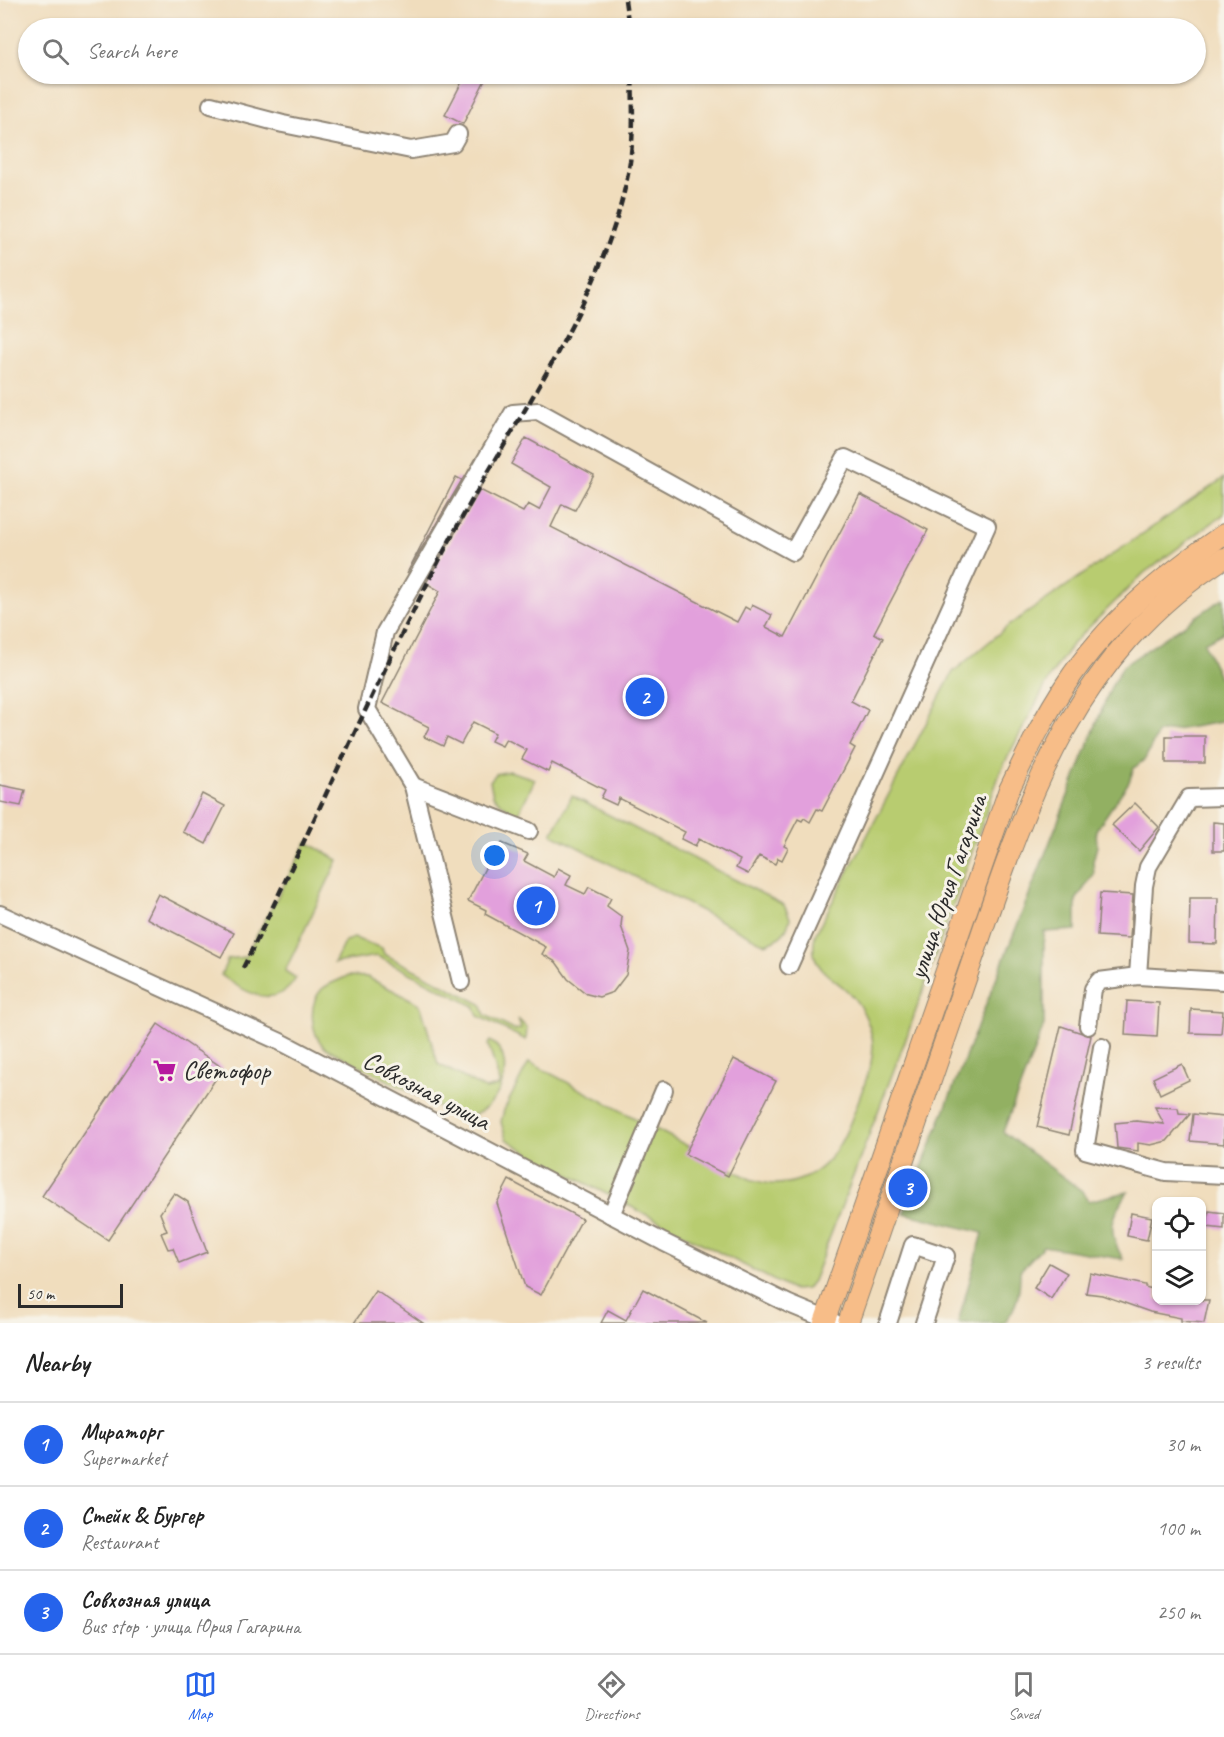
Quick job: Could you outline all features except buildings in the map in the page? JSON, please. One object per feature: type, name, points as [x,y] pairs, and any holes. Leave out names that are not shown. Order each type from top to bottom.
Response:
[{"type":"main road","name":"улица Юрия Гагарина","points":[[828,1321],[1008,792],[1040,726],[1073,675],[1112,628],[1170,571],[1224,534]]},
{"type":"main road","name":"улица Юрия Гагарина","points":[[848,1323],[1011,851],[1042,769],[1088,689],[1118,652],[1172,598],[1224,558]]},
{"type":"street","points":[[211,105],[283,124],[411,150],[453,143],[459,134]]},
{"type":"street","points":[[461,982],[413,786],[367,709],[385,632],[513,413],[538,411],[793,552],[845,458],[987,526],[789,966]]},
{"type":"street","points":[[413,786],[529,831]]},
{"type":"street","points":[[1138,976],[1144,886],[1148,867],[1189,798],[1224,797]]},
{"type":"street","name":"Совхозная улица","points":[[0,915],[285,1044],[611,1215],[789,1304],[828,1321]]},
{"type":"street","points":[[1088,1026],[1094,989],[1099,981],[1138,976],[1224,981]]},
{"type":"street","points":[[1102,1047],[1084,1150],[1166,1172],[1224,1175]]},
{"type":"street","points":[[611,1215],[664,1090]]},
{"type":"street","points":[[888,1323],[913,1245],[946,1256],[924,1323]]},
{"type":"green space","points":[[1224,478],[1224,514],[1144,573],[1073,643],[1050,677],[1001,770],[908,1033],[813,1281],[806,1289],[792,1290],[537,1158],[506,1139],[501,1122],[504,1110],[529,1062],[750,1179],[774,1184],[795,1181],[809,1176],[822,1167],[840,1143],[854,1114],[867,1076],[873,1045],[868,1023],[858,1003],[818,964],[814,951],[815,935],[953,672],[1008,626]]},
{"type":"green space","points":[[1224,598],[1224,632],[1204,643],[1224,688],[1224,718],[1221,722],[1158,733],[1145,759],[1134,768],[1129,782],[1096,830],[1094,874],[1076,900],[1076,930],[1044,932],[1044,1025],[1003,1132],[1082,1191],[1088,1201],[1128,1192],[1117,1210],[1113,1225],[1114,1241],[1123,1259],[1043,1246],[1020,1271],[1017,1298],[1004,1323],[958,1323],[983,1233],[904,1213],[1110,689],[1123,666]]},
{"type":"green space","points":[[509,771],[535,779],[517,817],[493,796],[490,781],[496,774]]},
{"type":"green space","points":[[572,796],[784,905],[790,918],[787,928],[778,938],[765,944],[552,834]]},
{"type":"green space","points":[[307,842],[338,860],[285,971],[296,978],[280,994],[260,996],[250,993],[221,975],[228,959],[245,957]]},
{"type":"green space","points":[[354,938],[382,948],[384,954],[481,1004],[485,1015],[514,1030],[521,1029],[518,1019],[527,1028],[526,1040],[478,1016],[474,1006],[377,956],[334,963],[345,941]]},
{"type":"green space","points":[[348,976],[367,977],[414,1001],[421,1007],[438,1064],[485,1089],[498,1086],[500,1083],[488,1044],[490,1041],[500,1050],[504,1062],[504,1076],[491,1103],[480,1112],[467,1116],[452,1114],[324,1047],[316,1034],[312,1019],[314,1003],[322,989]]},
{"type":"railway","points":[[625,0],[628,18]]},
{"type":"railway","points":[[243,968],[424,589],[581,307],[602,259],[619,210],[630,162],[633,129],[632,84]]},
{"type":"place","name":"Стейк & Бургер","points":[[645,697]]},
{"type":"place","name":"Мираторг","points":[[536,906]]},
{"type":"place","name":"Светофор","points":[[165,1070]]},
{"type":"place","name":"Совхозная улица","points":[[908,1188]]}]
